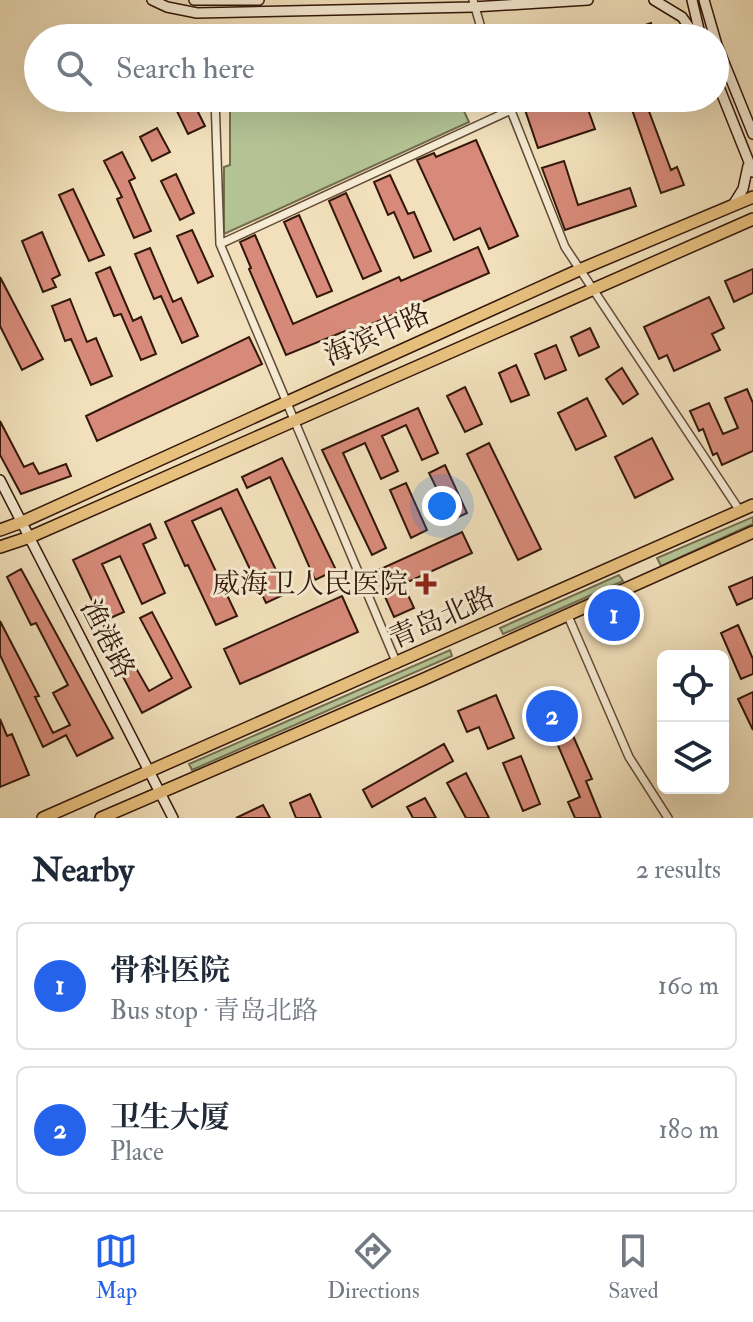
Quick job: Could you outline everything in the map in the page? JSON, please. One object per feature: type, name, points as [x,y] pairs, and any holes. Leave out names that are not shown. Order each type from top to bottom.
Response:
[{"type":"main road","points":[[152,0],[167,7],[197,13],[588,0]]},
{"type":"main road","points":[[194,0],[259,0]]},
{"type":"main road","points":[[654,0],[669,7],[688,24]]},
{"type":"main road","points":[[692,0],[696,24]]},
{"type":"main road","points":[[704,0],[711,24]]},
{"type":"main road","points":[[729,75],[753,134]]},
{"type":"main road","points":[[729,112],[753,172]]},
{"type":"main road","points":[[733,205],[748,175],[748,159]]},
{"type":"main road","name":"海滨中路","points":[[0,530],[579,270],[753,197]]},
{"type":"main road","name":"海滨中路","points":[[0,547],[30,537],[753,219]]},
{"type":"main road","name":"渔港路","points":[[0,480],[173,818]]},
{"type":"main road","name":"青岛北路","points":[[43,818],[753,505]]},
{"type":"main road","name":"青岛北路","points":[[101,818],[568,616],[753,532]]},
{"type":"street","points":[[473,4],[479,24]]},
{"type":"street","points":[[215,112],[220,244],[397,664]]},
{"type":"street","points":[[220,244],[507,112]]},
{"type":"street","points":[[512,112],[565,247],[740,511]]},
{"type":"street","points":[[568,616],[629,757],[668,818]]},
{"type":"green space","points":[[230,112],[464,112],[469,122],[224,234],[224,167],[230,165]]},
{"type":"green space","points":[[753,517],[753,524],[661,566],[657,558]]},
{"type":"green space","points":[[619,575],[623,581],[503,634],[500,628]]},
{"type":"green space","points":[[450,650],[452,656],[192,770],[189,764]]},
{"type":"building","points":[[177,112],[198,112],[205,126],[188,134]]},
{"type":"building","points":[[526,112],[589,112],[595,129],[538,148]]},
{"type":"building","points":[[633,112],[649,112],[671,170],[677,167],[684,185],[661,193]]},
{"type":"building","points":[[157,128],[170,152],[152,161],[140,137]]},
{"type":"building","points":[[476,140],[518,236],[489,249],[480,228],[454,240],[417,160],[434,153],[436,157]]},
{"type":"building","points":[[122,152],[135,178],[129,181],[151,231],[134,238],[117,199],[122,197],[104,161]]},
{"type":"building","points":[[564,161],[578,205],[630,188],[636,206],[565,230],[542,168]]},
{"type":"building","points":[[176,174],[194,213],[180,220],[161,181]]},
{"type":"building","points":[[390,175],[408,214],[414,212],[431,251],[414,258],[394,212],[388,215],[374,182]]},
{"type":"building","points":[[73,189],[104,255],[89,261],[59,195]]},
{"type":"building","points":[[346,193],[381,271],[363,279],[329,201]]},
{"type":"building","points":[[299,215],[332,291],[317,297],[284,222]]},
{"type":"building","points":[[192,230],[213,276],[198,283],[177,236]]},
{"type":"building","points":[[42,232],[60,275],[52,279],[56,287],[43,292],[22,241]]},
{"type":"building","points":[[255,235],[293,324],[399,277],[401,281],[478,247],[489,273],[351,333],[350,329],[286,355],[240,242]]},
{"type":"building","points":[[150,248],[173,302],[181,298],[198,336],[182,343],[161,296],[154,299],[135,254]]},
{"type":"building","points":[[110,267],[133,321],[141,317],[156,354],[141,360],[121,314],[114,316],[96,273]]},
{"type":"building","points":[[753,269],[753,293],[734,302],[725,281]]},
{"type":"building","points":[[0,277],[43,359],[22,370],[0,326]]},
{"type":"building","points":[[709,297],[724,328],[712,334],[720,350],[674,371],[667,355],[659,359],[644,327]]},
{"type":"building","points":[[70,299],[87,342],[96,338],[112,376],[91,385],[71,339],[65,341],[52,306]]},
{"type":"building","points":[[590,328],[599,347],[579,356],[571,337]]},
{"type":"building","points":[[249,337],[262,364],[97,441],[86,416]]},
{"type":"building","points":[[556,345],[566,370],[545,379],[535,354]]},
{"type":"building","points":[[516,365],[529,395],[511,402],[499,373]]},
{"type":"building","points":[[622,368],[638,394],[623,404],[606,379]]},
{"type":"building","points":[[465,387],[482,424],[465,432],[447,396]]},
{"type":"building","points":[[747,389],[753,403],[753,451],[722,465],[717,453],[713,455],[703,429],[699,431],[690,411],[709,403],[723,434],[738,428],[725,398]]},
{"type":"building","points":[[587,398],[606,436],[576,450],[558,413]]},
{"type":"building","points":[[418,408],[438,453],[422,460],[406,425],[382,436],[398,471],[381,479],[365,443],[343,453],[386,548],[372,555],[322,450]]},
{"type":"building","points":[[0,421],[24,467],[33,463],[39,474],[66,464],[71,476],[21,494],[0,455]]},
{"type":"building","points":[[652,438],[673,479],[635,498],[615,457]]},
{"type":"building","points":[[489,443],[541,549],[518,560],[467,454]]},
{"type":"building","points":[[282,458],[336,570],[315,580],[270,477],[247,488],[242,477]]},
{"type":"building","points":[[445,465],[467,513],[452,520],[429,473]]},
{"type":"building","points":[[406,483],[427,530],[411,538],[390,490]]},
{"type":"building","points":[[237,489],[287,593],[266,603],[221,508],[192,521],[237,616],[216,625],[165,522]]},
{"type":"building","points":[[150,524],[156,538],[143,544],[165,593],[142,604],[120,556],[102,564],[124,612],[108,619],[149,691],[172,678],[140,618],[152,612],[191,687],[142,713],[99,631],[105,628],[73,560]]},
{"type":"building","points":[[462,532],[472,553],[403,584],[414,608],[394,617],[374,572]]},
{"type":"building","points":[[21,569],[113,738],[77,756],[66,735],[43,747],[0,655],[0,621],[39,696],[35,697],[53,733],[70,725],[53,693],[68,685],[36,623],[31,625],[7,577]]},
{"type":"building","points":[[753,577],[753,598],[737,605],[729,587]]},
{"type":"building","points":[[342,596],[358,632],[240,684],[224,649]]},
{"type":"building","points":[[738,625],[753,659],[753,674],[741,679],[721,633]]},
{"type":"building","points":[[564,690],[579,725],[570,729],[592,779],[586,781],[601,818],[575,818],[568,802],[580,797],[554,736],[541,742],[526,706]]},
{"type":"building","points":[[753,692],[753,730],[738,699]]},
{"type":"building","points":[[496,695],[514,738],[488,749],[479,727],[467,732],[458,711]]},
{"type":"building","points":[[0,719],[7,736],[12,734],[29,775],[0,787]]},
{"type":"building","points":[[444,744],[453,761],[372,807],[363,790]]},
{"type":"building","points":[[521,756],[540,804],[523,811],[503,763]]},
{"type":"building","points":[[466,773],[489,818],[466,818],[447,783]]},
{"type":"building","points":[[310,794],[321,818],[296,818],[290,803]]},
{"type":"building","points":[[425,798],[436,818],[413,818],[407,807]]},
{"type":"building","points":[[263,805],[270,818],[236,818]]},
{"type":"place","name":"威海卫人民医院","points":[[426,584]]},
{"type":"place","name":"骨科医院","points":[[614,615]]},
{"type":"place","name":"卫生大厦","points":[[552,716]]}]
